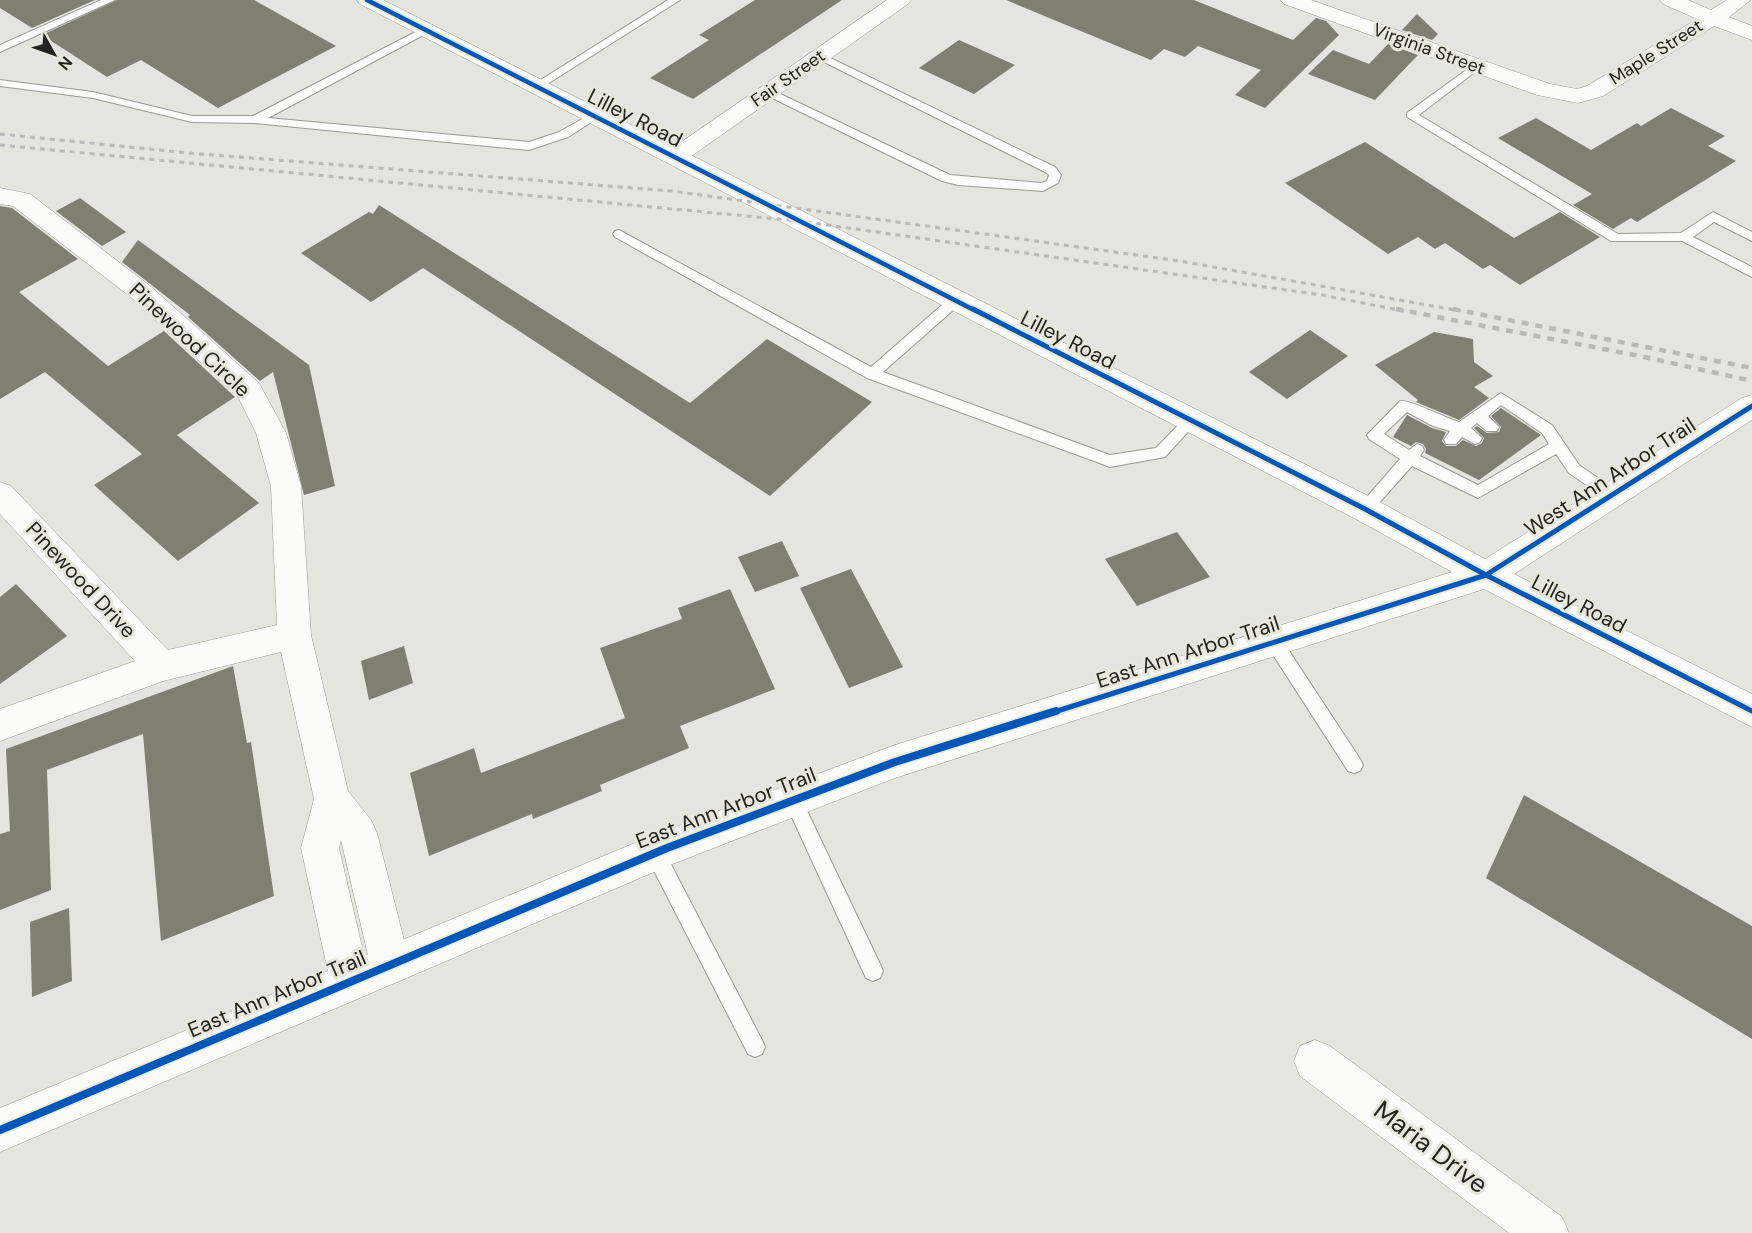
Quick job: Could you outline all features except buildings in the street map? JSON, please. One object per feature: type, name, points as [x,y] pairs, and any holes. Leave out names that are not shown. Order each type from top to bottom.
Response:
[{"type":"street","name":"Lilley Road","points":[[367,0],[1365,509],[1486,575],[1752,711]]},
{"type":"street","name":"Fair Street","points":[[675,157],[902,0]]},
{"type":"street","name":"Virginia Street","points":[[1291,0],[1545,90],[1568,95]]},
{"type":"street","points":[[1670,0],[1752,34]]},
{"type":"street","name":"Maple Street","points":[[1568,95],[1578,96],[1595,91],[1741,0]]},
{"type":"street","name":"Pinewood Circle","points":[[0,196],[21,200],[141,292],[249,390],[271,433],[286,486],[294,635]]},
{"type":"street","name":"West Ann Arbor Trail","points":[[1486,575],[1752,406]]},
{"type":"street","name":"Pinewood Drive","points":[[0,494],[162,666]]},
{"type":"street","name":"East Ann Arbor Trail","points":[[0,1130],[655,853],[793,800],[895,762],[1486,575]]},
{"type":"street","points":[[0,725],[162,666],[294,635],[332,799],[358,833],[390,964]]},
{"type":"street","points":[[332,799],[320,848],[350,981]]},
{"type":"street","name":"Maria Drive","points":[[1315,1061],[1546,1233]]},
{"type":"lane","points":[[0,50],[110,0]]},
{"type":"lane","points":[[537,86],[675,0]]},
{"type":"lane","points":[[255,120],[425,30]]},
{"type":"lane","points":[[768,92],[946,178],[958,181],[1043,187],[1052,183],[1055,176],[1051,170],[820,56]]},
{"type":"lane","points":[[1476,66],[1411,115],[1616,238],[1684,237],[1752,273]]},
{"type":"lane","points":[[0,83],[93,95],[192,119],[255,120],[529,146],[547,143],[564,136],[595,116]]},
{"type":"lane","points":[[1684,237],[1713,216],[1752,237]]},
{"type":"lane","points":[[619,234],[872,374],[1110,461],[1160,453],[1191,421]]},
{"type":"lane","points":[[872,374],[955,301]]},
{"type":"lane","points":[[1451,440],[1461,428],[1501,398],[1547,429],[1574,469],[1613,496]]},
{"type":"lane","points":[[1475,438],[1461,428],[1435,427],[1405,405],[1374,435],[1433,463],[1478,492],[1510,466],[1534,461],[1558,446]]},
{"type":"lane","points":[[1477,415],[1492,427]]},
{"type":"lane","points":[[1521,450],[1534,461]]},
{"type":"lane","points":[[1365,509],[1414,454]]},
{"type":"lane","points":[[1274,642],[1354,765]]},
{"type":"lane","points":[[793,800],[873,971]]},
{"type":"lane","points":[[655,853],[755,1047]]},
{"type":"railway","points":[[0,134],[200,154],[672,191],[1180,261],[1461,311]]},
{"type":"railway","points":[[0,145],[799,221],[1322,295],[1404,311]]},
{"type":"railway","points":[[1396,309],[1640,356],[1752,381]]},
{"type":"railway","points":[[1453,309],[1752,368]]},
{"type":"cycle path","points":[[367,0],[1365,509],[1486,575],[1752,711]]},
{"type":"cycle path","points":[[0,1130],[667,848],[895,762],[1486,575],[1752,406]]}]
